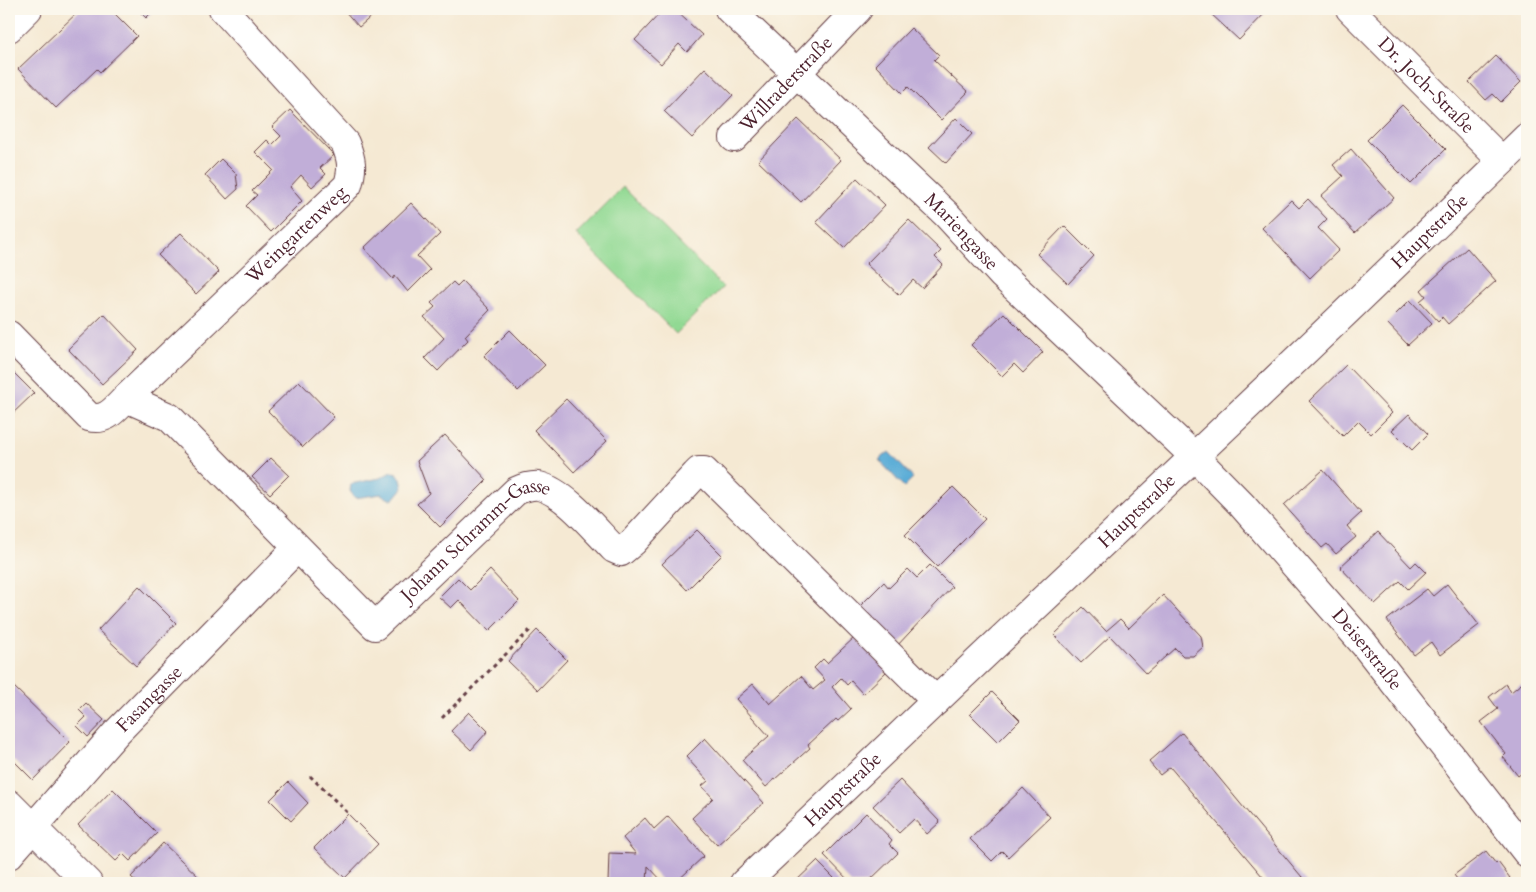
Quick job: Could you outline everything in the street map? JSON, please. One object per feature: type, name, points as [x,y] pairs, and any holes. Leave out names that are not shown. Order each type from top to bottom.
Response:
[{"type":"street","points":[[9,28],[28,9]]},
{"type":"street","name":"Weingartenweg","points":[[126,398],[348,185],[352,171],[350,154],[345,143],[223,9]]},
{"type":"street","name":"Mariengasse","points":[[729,9],[946,214],[1009,281],[1194,456]]},
{"type":"street","name":"Willraderstraße","points":[[734,138],[858,9]]},
{"type":"street","name":"Dr. Joch-Straße","points":[[1350,9],[1502,161]]},
{"type":"street","name":"Hauptstraße","points":[[744,883],[848,787],[1527,137]]},
{"type":"street","points":[[9,335],[90,417],[98,419],[107,417],[126,398]]},
{"type":"street","name":"Johann Schramm-Gasse","points":[[126,398],[169,417],[375,626],[516,491],[537,486],[559,495],[614,549],[620,552],[633,542],[699,471],[704,471],[936,701]]},
{"type":"street","name":"Deiserstraße","points":[[1194,456],[1241,504],[1364,644],[1527,853]]},
{"type":"street","name":"Fasangasse","points":[[9,855],[116,733],[297,548]]},
{"type":"street","points":[[9,804],[88,883]]},
{"type":"path","points":[[442,718],[532,629]]},
{"type":"path","points":[[310,776],[348,813]]},
{"type":"green space","points":[[623,187],[723,287],[676,334],[576,234]]},
{"type":"water","points":[[889,452],[913,478],[904,487],[879,460]]},
{"type":"water","points":[[391,472],[397,474],[401,479],[403,488],[394,499],[389,499],[381,494],[355,498],[350,491],[351,484],[380,478]]},
{"type":"building","points":[[81,9],[110,9],[137,36],[100,72],[97,69],[56,108],[18,69]]},
{"type":"building","points":[[137,9],[155,9],[146,18]]},
{"type":"building","points":[[343,9],[367,9],[373,15],[359,27]]},
{"type":"building","points":[[664,9],[674,9],[702,35],[687,52],[679,44],[661,64],[635,40]]},
{"type":"building","points":[[1214,9],[1269,9],[1239,40],[1210,13]]},
{"type":"building","points":[[911,28],[939,55],[934,60],[968,92],[941,120],[908,87],[902,93],[875,65]]},
{"type":"building","points":[[1496,56],[1521,82],[1501,102],[1493,94],[1486,100],[1469,82]]},
{"type":"building","points":[[705,68],[733,95],[692,138],[664,111]]},
{"type":"building","points":[[1402,105],[1446,149],[1411,184],[1367,140]]},
{"type":"building","points":[[290,110],[334,155],[320,168],[326,174],[312,187],[301,175],[290,187],[302,201],[271,232],[246,206],[257,195],[252,191],[273,170],[255,152],[267,140],[272,145],[281,136],[272,127]]},
{"type":"building","points":[[956,118],[972,134],[946,163],[929,147]]},
{"type":"building","points":[[798,119],[841,160],[801,202],[758,161]]},
{"type":"building","points":[[1351,149],[1394,198],[1355,233],[1321,196],[1343,176],[1333,165]]},
{"type":"building","points":[[221,159],[236,174],[238,189],[227,199],[205,175]]},
{"type":"building","points":[[857,178],[885,205],[844,248],[816,222]]},
{"type":"building","points":[[1308,199],[1327,219],[1318,228],[1339,250],[1310,278],[1262,228],[1291,200],[1299,208]]},
{"type":"building","points":[[411,203],[440,234],[417,256],[430,270],[408,292],[395,276],[393,279],[364,248]]},
{"type":"building","points":[[909,220],[941,251],[935,257],[943,265],[922,288],[913,280],[899,295],[866,264]]},
{"type":"building","points":[[1064,226],[1094,256],[1068,284],[1037,254]]},
{"type":"building","points":[[181,233],[219,272],[196,294],[158,255]]},
{"type":"building","points":[[1467,248],[1496,281],[1448,324],[1442,317],[1438,321],[1420,301],[1426,296],[1421,290]]},
{"type":"building","points":[[462,281],[490,310],[465,336],[468,340],[438,371],[425,358],[444,338],[424,317],[435,307],[431,303],[453,282],[457,286]]},
{"type":"building","points":[[1410,300],[1432,323],[1408,345],[1387,323]]},
{"type":"building","points":[[1004,313],[1043,352],[1023,373],[1014,364],[1002,376],[971,345]]},
{"type":"building","points":[[104,314],[138,350],[102,384],[68,349]]},
{"type":"building","points":[[510,330],[545,365],[518,391],[484,356]]},
{"type":"building","points":[[1346,365],[1392,413],[1371,434],[1358,421],[1343,436],[1309,401]]},
{"type":"building","points":[[9,368],[34,393],[9,417]]},
{"type":"building","points":[[299,381],[334,417],[303,447],[268,411]]},
{"type":"building","points":[[566,399],[607,441],[574,472],[534,430]]},
{"type":"building","points":[[1409,414],[1428,434],[1412,450],[1392,430]]},
{"type":"building","points":[[445,435],[487,480],[440,527],[417,504],[429,493],[417,461]]},
{"type":"building","points":[[271,458],[289,475],[270,494],[252,477]]},
{"type":"building","points":[[1323,470],[1361,513],[1347,526],[1356,537],[1336,554],[1327,544],[1322,548],[1284,505]]},
{"type":"building","points":[[953,487],[985,519],[937,567],[905,535]]},
{"type":"building","points":[[697,530],[722,555],[687,590],[662,564]]},
{"type":"building","points":[[1378,532],[1411,567],[1416,562],[1426,572],[1408,589],[1400,581],[1375,604],[1340,567]]},
{"type":"building","points":[[930,565],[952,587],[896,647],[858,608],[884,582],[889,588],[908,569],[917,578]]},
{"type":"building","points":[[490,570],[519,601],[489,631],[459,600],[451,608],[439,597],[458,578],[470,590]]},
{"type":"building","points":[[1447,584],[1479,625],[1440,655],[1431,642],[1414,655],[1387,620],[1427,589],[1433,596]]},
{"type":"building","points":[[139,586],[176,623],[136,666],[98,630]]},
{"type":"building","points":[[1163,595],[1201,636],[1203,647],[1193,656],[1183,656],[1175,648],[1146,674],[1110,636],[1081,663],[1054,635],[1083,607],[1106,631],[1120,619],[1129,628]]},
{"type":"building","points":[[537,630],[567,660],[538,690],[508,661]]},
{"type":"building","points":[[855,637],[887,671],[863,694],[851,681],[847,685],[841,678],[832,687],[851,709],[838,721],[836,719],[808,745],[810,748],[766,787],[742,760],[769,736],[736,699],[753,684],[770,704],[801,676],[813,690],[825,680],[814,668],[823,659],[827,663]]},
{"type":"building","points":[[9,682],[70,742],[33,780],[9,756]]},
{"type":"building","points":[[1506,684],[1511,692],[1521,684],[1527,692],[1527,738],[1523,741],[1527,747],[1527,769],[1518,776],[1503,757],[1506,754],[1481,722],[1498,709],[1489,697]]},
{"type":"building","points":[[992,692],[1020,720],[998,742],[970,714]]},
{"type":"building","points":[[86,703],[104,720],[88,737],[77,726],[86,717],[79,710]]},
{"type":"building","points":[[469,712],[488,731],[471,750],[451,731]]},
{"type":"building","points":[[1182,733],[1307,883],[1268,883],[1170,767],[1160,775],[1149,762]]},
{"type":"building","points":[[705,738],[764,803],[717,845],[692,818],[713,798],[702,786],[708,781],[686,757]]},
{"type":"building","points":[[900,780],[940,822],[927,834],[914,819],[899,833],[873,806]]},
{"type":"building","points":[[288,782],[308,803],[291,821],[270,800]]},
{"type":"building","points":[[1023,788],[1050,817],[1008,857],[1002,851],[992,861],[970,839]]},
{"type":"building","points":[[113,789],[157,833],[130,861],[123,854],[116,861],[78,825]]},
{"type":"building","points":[[866,813],[892,840],[889,844],[898,853],[867,883],[851,883],[824,855]]},
{"type":"building","points":[[348,814],[378,844],[345,878],[314,848]]},
{"type":"building","points":[[668,816],[704,856],[675,883],[664,883],[648,866],[647,883],[608,883],[609,853],[636,854],[623,838],[645,818],[654,829]]},
{"type":"building","points":[[163,843],[205,883],[138,883],[131,877]]},
{"type":"building","points":[[1486,851],[1496,864],[1498,862],[1510,878],[1507,880],[1510,883],[1460,883],[1454,875]]},
{"type":"building","points":[[817,861],[839,883],[794,883]]}]
